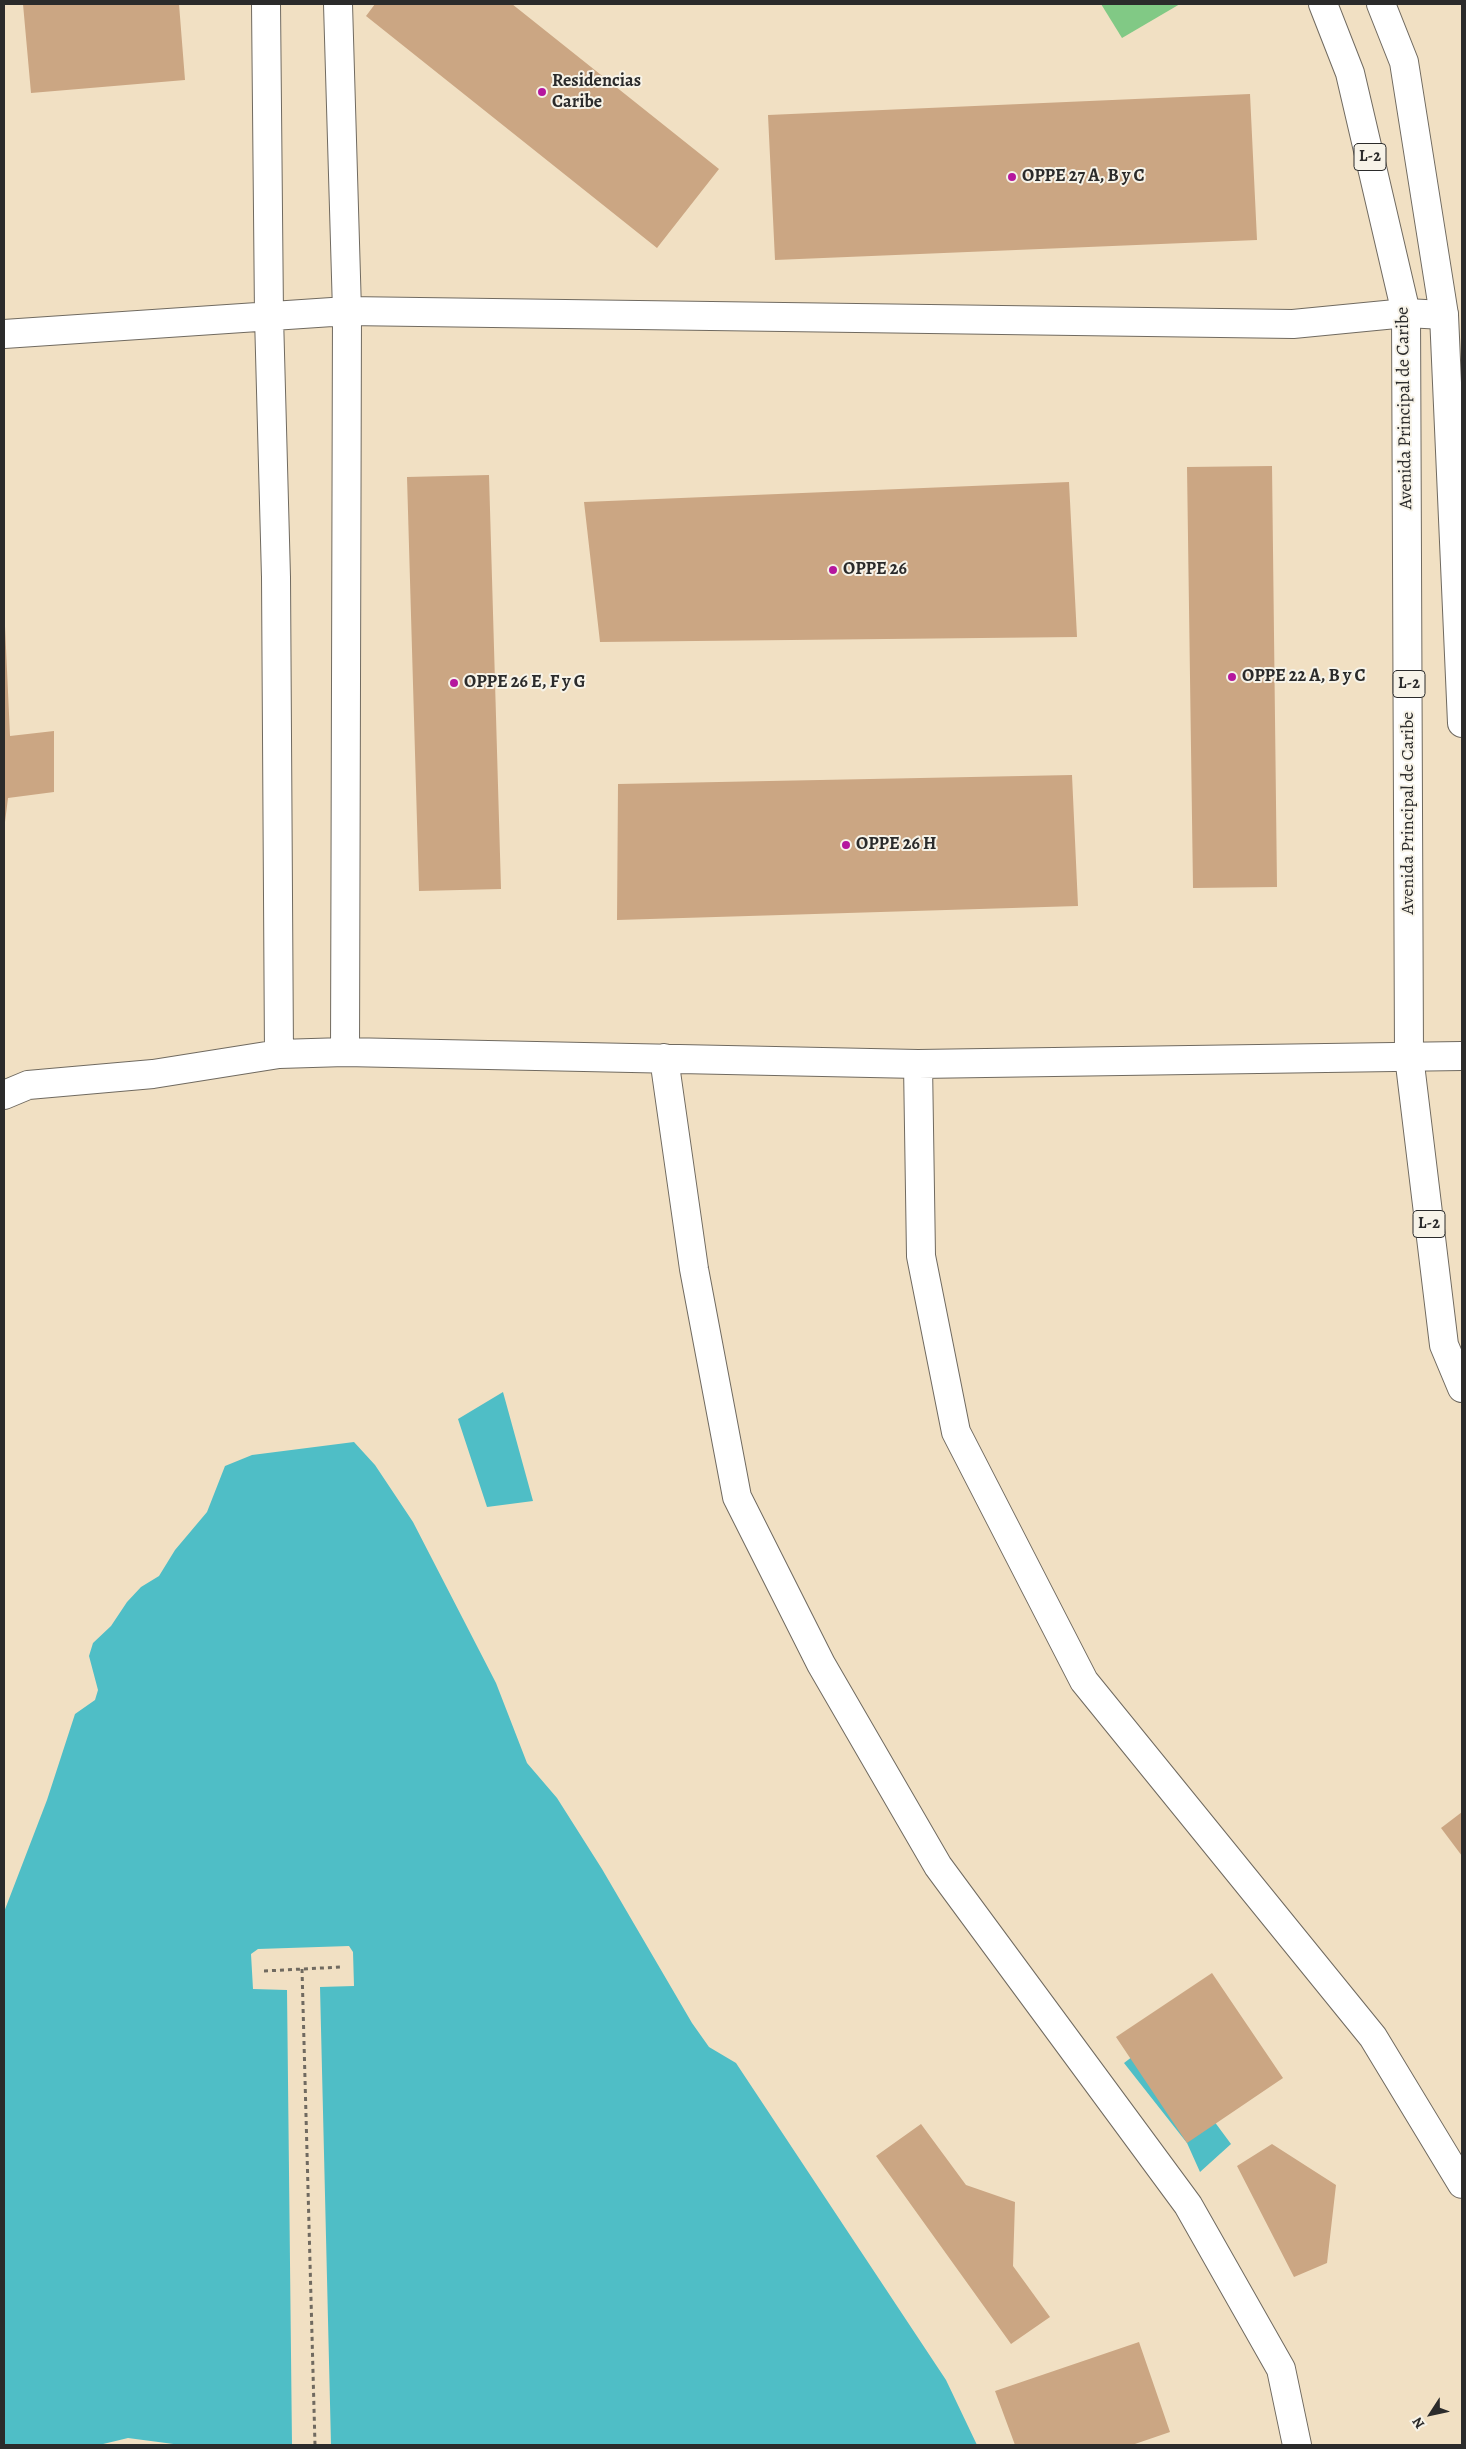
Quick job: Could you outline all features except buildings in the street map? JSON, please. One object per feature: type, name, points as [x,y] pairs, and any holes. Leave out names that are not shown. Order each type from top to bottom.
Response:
[{"type":"street","points":[[266,4],[269,316],[276,577],[279,1054]]},
{"type":"street","points":[[338,4],[347,311],[345,1052]]},
{"type":"street","name":"Avenida Principal de Caribe","points":[[1323,4],[1350,73],[1406,313],[1409,1056],[1444,1345],[1462,1388]]},
{"type":"street","points":[[1381,4],[1404,62],[1444,315],[1460,625],[1462,723]]},
{"type":"street","points":[[4,334],[347,311],[1293,324],[1406,313],[1444,315]]},
{"type":"street","points":[[4,1095],[28,1085],[153,1074],[279,1054],[345,1052],[918,1064],[1462,1056]]},
{"type":"street","points":[[664,1058],[694,1269],[738,1497],[821,1664],[938,1866],[1188,2205],[1281,2369],[1297,2445]]},
{"type":"street","points":[[918,1064],[921,1256],[956,1432],[1084,1682],[1373,2037],[1462,2184]]},
{"type":"path","points":[[264,1971],[341,1967]]},
{"type":"path","points":[[302,1969],[315,2445]]},
{"type":"green space","points":[[1101,4],[1180,4],[1122,38]]},
{"type":"water","points":[[503,1392],[533,1501],[487,1507],[458,1419]]},
{"type":"water","points":[[354,1442],[375,1465],[413,1522],[496,1683],[527,1763],[557,1798],[602,1869],[692,2023],[709,2047],[736,2063],[946,2380],[977,2445],[331,2445],[320,1987],[354,1986],[353,1952],[349,1946],[258,1949],[251,1954],[253,1989],[287,1990],[292,2445],[181,2445],[128,2438],[99,2445],[4,2445],[4,1912],[47,1800],[75,1714],[95,1700],[98,1690],[89,1656],[93,1643],[111,1626],[127,1602],[141,1587],[159,1576],[175,1550],[207,1512],[225,1466],[252,1455]]},
{"type":"water","points":[[1154,2040],[1231,2144],[1200,2172],[1187,2143],[1124,2063]]},
{"type":"place","name":"Residencias Caribe","points":[[542,92]]},
{"type":"place","name":"OPPE 27 A, B y C","points":[[1012,177]]},
{"type":"place","name":"OPPE 26","points":[[833,570]]},
{"type":"place","name":"OPPE 22 A, B y C","points":[[1232,677]]},
{"type":"place","name":"OPPE 26 E, F y G","points":[[454,683]]},
{"type":"place","name":"OPPE 26 H","points":[[846,845]]}]
